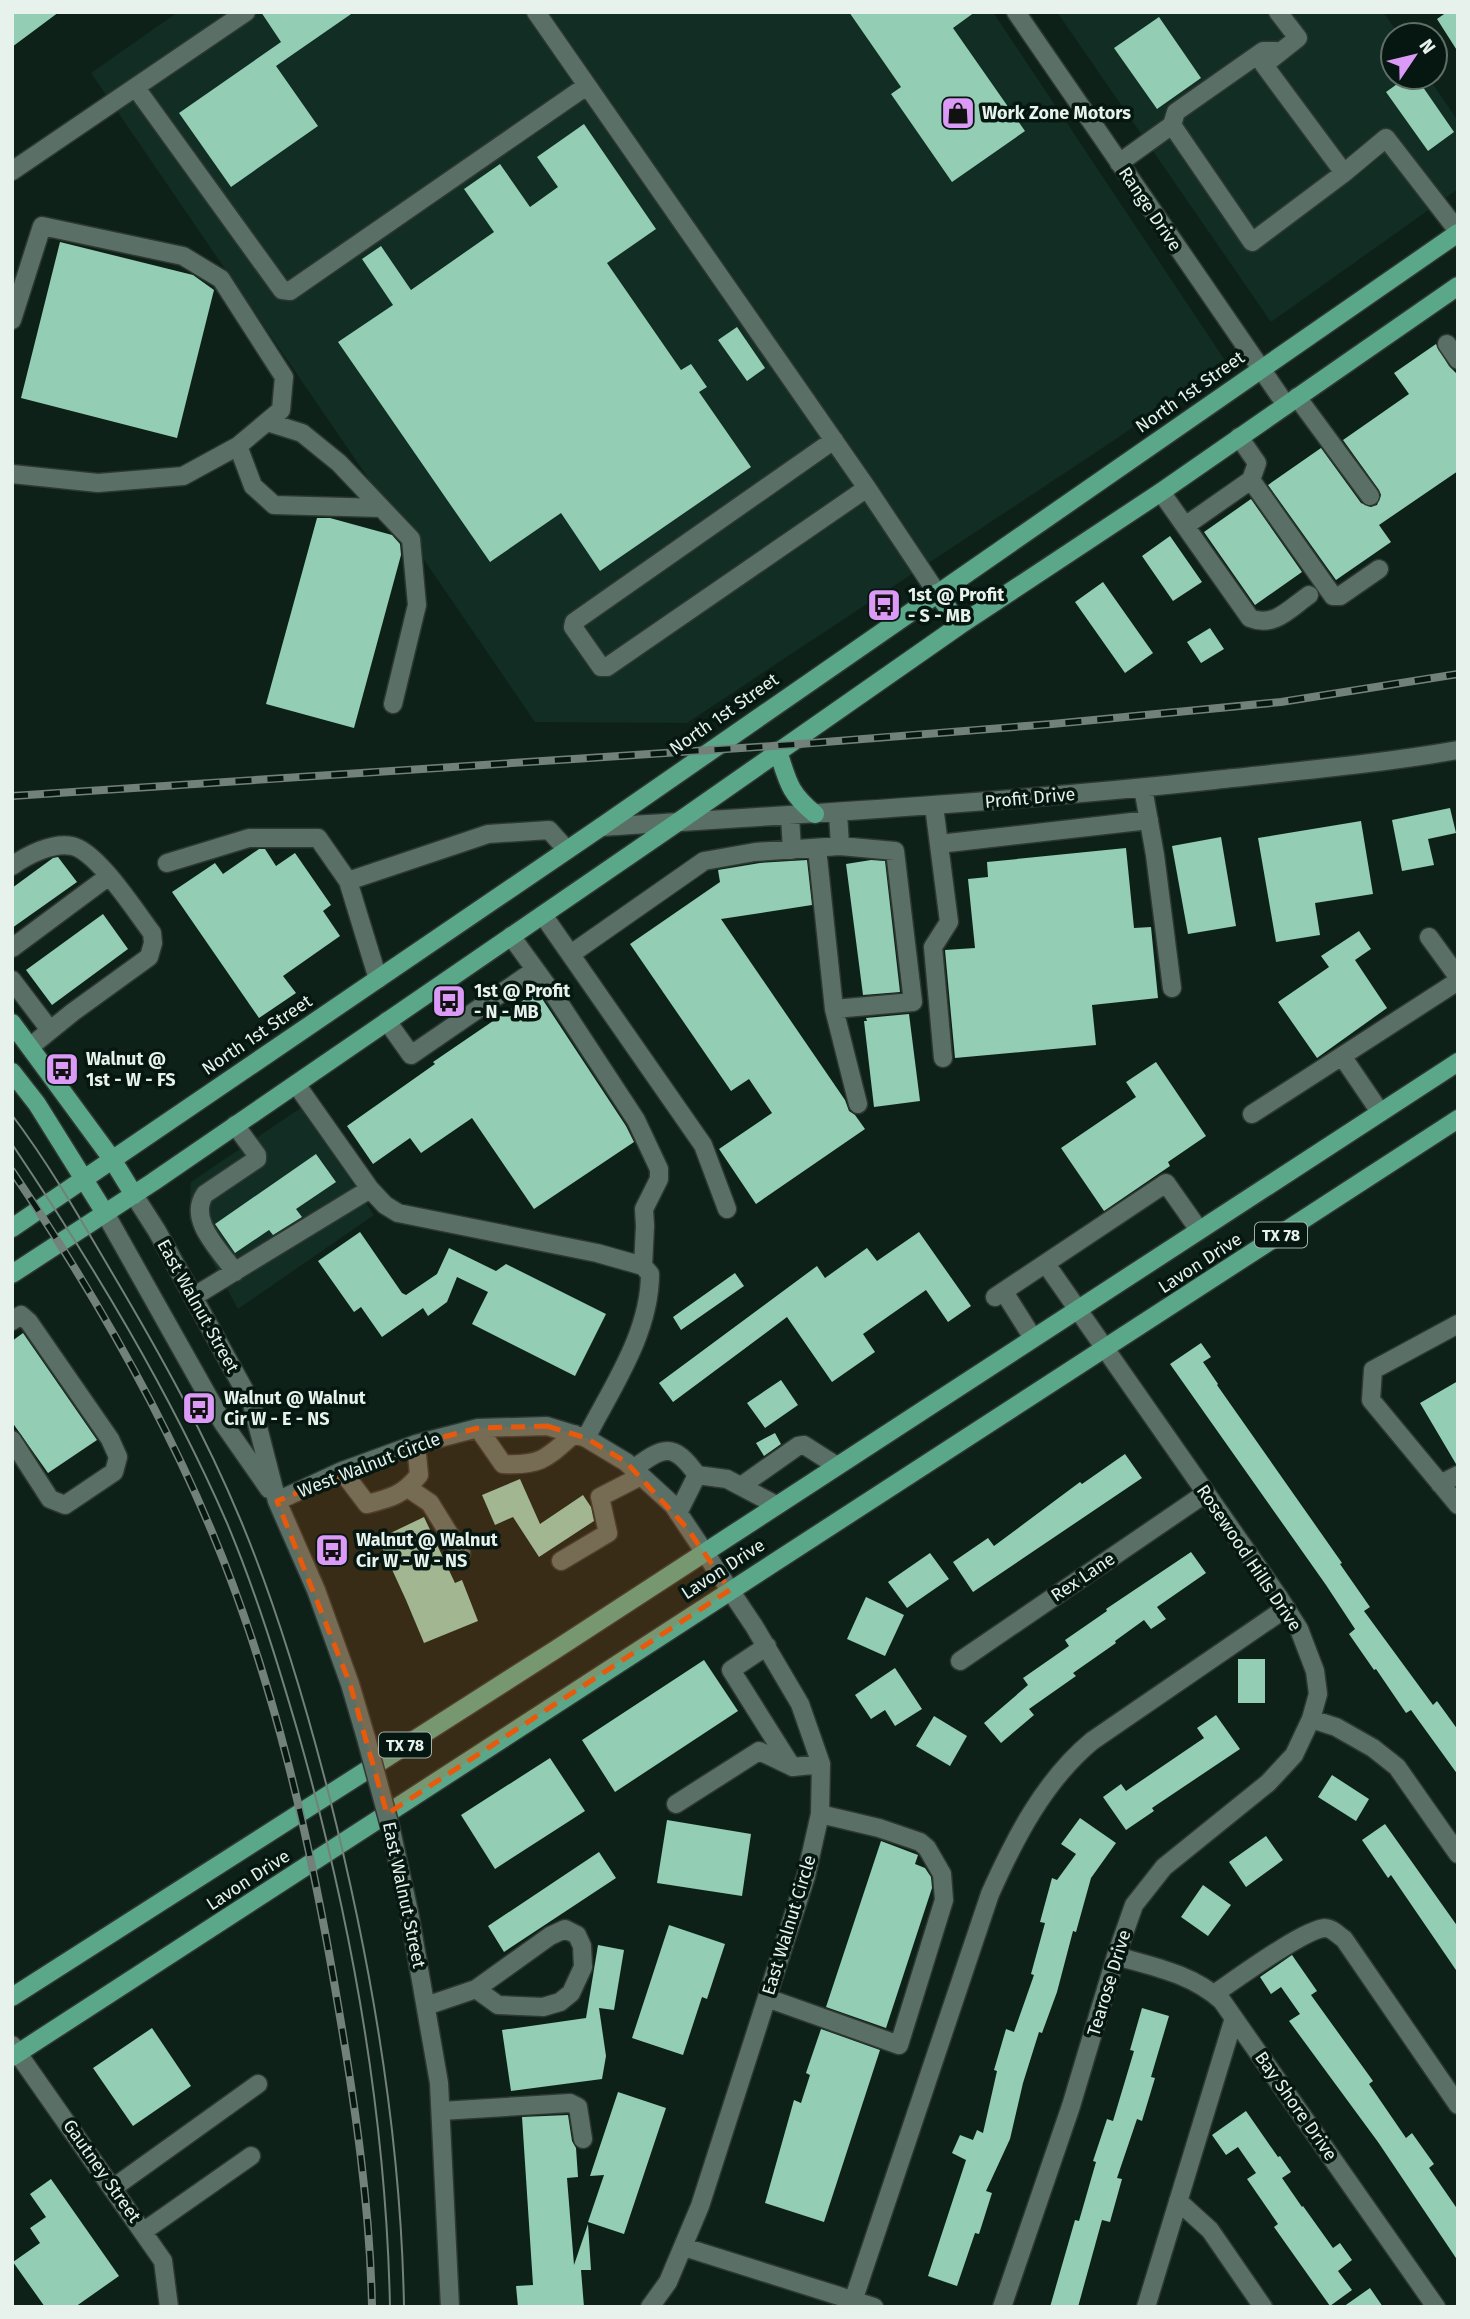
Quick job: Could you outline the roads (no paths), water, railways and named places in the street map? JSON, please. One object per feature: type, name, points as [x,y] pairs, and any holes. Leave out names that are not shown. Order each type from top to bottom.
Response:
[{"type":"main road","name":"North 1st Street","points":[[12,1228],[601,827],[1458,232]]},
{"type":"main road","points":[[12,1275],[134,1195],[960,625],[1161,492],[1458,286]]},
{"type":"main road","points":[[937,593],[960,625]]},
{"type":"main road","points":[[778,751],[789,786],[798,800],[815,814]]},
{"type":"main road","points":[[12,1023],[112,1159],[134,1195]]},
{"type":"main road","name":"Lavon Drive","points":[[12,1997],[555,1650],[1458,1062]]},
{"type":"main road","points":[[12,1072],[37,1104],[105,1213]]},
{"type":"main road","name":"Lavon Drive","points":[[14,2052],[1458,1119]]},
{"type":"street","points":[[12,171],[246,12]]},
{"type":"street","points":[[536,12],[585,87],[834,440],[937,593]]},
{"type":"street","name":"Range Drive","points":[[1016,12],[1260,369],[1292,401],[1370,496]]},
{"type":"street","points":[[1119,163],[1264,65],[1298,38],[1278,12]]},
{"type":"street","points":[[1172,125],[1177,111],[1263,51],[1281,51]]},
{"type":"street","points":[[1264,65],[1343,173]]},
{"type":"street","points":[[136,89],[282,290],[290,291],[585,87]]},
{"type":"street","points":[[1172,125],[1252,242],[1387,138],[1458,232]]},
{"type":"street","points":[[12,320],[42,226],[183,256],[221,279],[284,377],[281,411],[238,446],[183,476],[98,483],[12,474]]},
{"type":"street","points":[[1447,344],[1458,360]]},
{"type":"street","points":[[267,422],[302,433],[339,463],[411,539],[417,605],[393,704]]},
{"type":"street","points":[[1185,526],[1251,480],[1257,463],[1239,437]]},
{"type":"street","points":[[834,440],[574,622],[573,627],[601,667],[607,667],[867,488]]},
{"type":"street","points":[[238,446],[253,486],[274,505],[381,508]]},
{"type":"street","points":[[1251,480],[1333,596],[1340,596],[1379,569]]},
{"type":"street","points":[[1161,492],[1250,618],[1259,622],[1270,622],[1308,595]]},
{"type":"street","name":"Profit Drive","points":[[601,827],[934,806],[1143,788],[1310,770],[1458,750]]},
{"type":"street","points":[[1143,788],[1172,988]]},
{"type":"street","points":[[934,806],[949,922],[933,947],[943,1058]]},
{"type":"street","points":[[838,812],[840,846]]},
{"type":"street","points":[[790,816],[792,850]]},
{"type":"street","points":[[939,844],[1149,820]]},
{"type":"street","points":[[348,880],[488,834],[549,830],[567,849]]},
{"type":"street","points":[[167,863],[249,838],[318,838],[348,880],[378,979]]},
{"type":"street","points":[[12,866],[48,847],[74,846],[97,862],[152,933],[153,943],[149,957],[31,1046]]},
{"type":"street","points":[[570,954],[704,862],[755,852],[840,846],[895,850],[914,1002],[834,1009]]},
{"type":"street","points":[[817,848],[834,1009],[858,1104]]},
{"type":"street","points":[[12,948],[109,876]]},
{"type":"street","points":[[543,915],[703,1145],[727,1209]]},
{"type":"street","points":[[511,936],[636,1120],[659,1169],[659,1179],[644,1209],[643,1266]]},
{"type":"street","points":[[1252,1114],[1458,979],[1429,937]]},
{"type":"street","points":[[387,1021],[411,1055],[535,970]]},
{"type":"street","points":[[12,980],[50,1030]]},
{"type":"street","points":[[1342,1056],[1380,1112]]},
{"type":"street","points":[[296,1084],[370,1189],[385,1205],[398,1213],[597,1253],[643,1266],[650,1274],[650,1292],[637,1339],[580,1436],[547,1458],[525,1465],[503,1464],[478,1428]]},
{"type":"street","points":[[235,1125],[257,1155],[257,1159],[205,1194],[200,1201],[198,1212],[201,1223],[235,1272]]},
{"type":"street","points":[[1033,1338],[999,1295],[1166,1183],[1199,1230]]},
{"type":"street","points":[[193,1297],[370,1189]]},
{"type":"street","name":"East Walnut Street","points":[[134,1195],[252,1404],[277,1500],[316,1590],[350,1684],[366,1738],[391,1830],[439,2083],[450,2307]]},
{"type":"street","name":"East Walnut Street","points":[[105,1213],[223,1423],[277,1500]]},
{"type":"street","name":"Rosewood Hills Drive","points":[[1046,1264],[1299,1629],[1315,1671],[1318,1694],[1311,1719]]},
{"type":"street","points":[[12,1321],[21,1315],[29,1322],[110,1439],[118,1457],[114,1472],[65,1504],[50,1499],[12,1440]]},
{"type":"street","points":[[1458,1324],[1373,1370],[1371,1400],[1458,1505]]},
{"type":"street","name":"West Walnut Circle","points":[[277,1500],[342,1471],[416,1444],[478,1428],[547,1426],[580,1436],[626,1462],[678,1513],[703,1552]]},
{"type":"street","points":[[342,1471],[367,1504],[408,1488],[419,1475],[416,1444]]},
{"type":"street","points":[[741,1486],[798,1446],[804,1445],[837,1465]]},
{"type":"street","points":[[561,1561],[608,1533],[600,1497],[637,1472],[658,1451],[667,1449],[684,1457],[697,1475],[727,1479],[776,1505]]},
{"type":"street","points":[[678,1513],[697,1475]]},
{"type":"street","points":[[1440,1484],[1458,1475]]},
{"type":"street","points":[[408,1488],[430,1503],[461,1553]]},
{"type":"street","name":"Rex Lane","points":[[960,1661],[1206,1493]]},
{"type":"street","name":"East Walnut Circle","points":[[650,2307],[668,2282],[684,2247],[806,1876],[820,1814],[821,1764],[800,1704],[766,1646],[703,1552]]},
{"type":"street","points":[[853,2303],[990,1894],[1009,1851],[1036,1807],[1071,1758],[1092,1741],[1286,1608]]},
{"type":"street","points":[[766,1646],[731,1670],[793,1767]]},
{"type":"street","points":[[1311,1719],[1336,1727],[1373,1748],[1397,1767],[1458,1854]]},
{"type":"street","name":"Tearose Drive","points":[[1002,2307],[1071,2106],[1134,1905],[1164,1867],[1268,1783],[1294,1755],[1311,1719]]},
{"type":"street","points":[[676,1804],[759,1751],[793,1767],[821,1764]]},
{"type":"street","points":[[767,1998],[900,2045],[944,1900],[942,1874],[927,1848],[920,1842],[879,1828],[820,1814]]},
{"type":"street","points":[[1214,1994],[1285,1947],[1324,1928],[1331,1929],[1344,1939],[1458,2105]]},
{"type":"street","points":[[426,2006],[477,1989],[550,1936],[565,1929],[577,1935],[582,1947],[583,1967],[571,1993],[560,2002],[542,2007],[498,2006],[477,1989]]},
{"type":"street","name":"Bay Shore Drive","points":[[1116,1956],[1185,1975],[1214,1994],[1234,2018],[1436,2307]]},
{"type":"street","points":[[1146,2307],[1234,2018]]},
{"type":"street","name":"Gautney Street","points":[[14,2052],[163,2261],[169,2307]]},
{"type":"street","points":[[113,2188],[258,2084]]},
{"type":"street","points":[[441,2110],[570,2104],[578,2107],[583,2138]]},
{"type":"street","points":[[144,2231],[251,2156]]},
{"type":"street","points":[[1178,2201],[1210,2230],[1264,2307]]},
{"type":"street","points":[[684,2247],[853,2303],[874,2307]]},
{"type":"tram line","points":[[12,1115],[76,1211],[180,1394],[241,1521],[279,1622],[329,1795],[370,1985],[397,2178],[404,2307]]},
{"type":"tram line","points":[[12,1144],[72,1236],[155,1377],[227,1523],[266,1628],[318,1805],[350,1947],[373,2091],[387,2235],[390,2307]]},
{"type":"railway","points":[[12,796],[787,745],[1052,724],[1281,702],[1458,674]]},
{"type":"railway","points":[[12,1171],[95,1302],[146,1392],[212,1532],[254,1647],[303,1824],[327,1945],[361,2156],[372,2307]]},
{"type":"place","name":"Work Zone Motors","points":[[958,113]]},
{"type":"place","name":"1st @ Profit - S - MB","points":[[884,605]]},
{"type":"place","name":"1st @ Profit - N - MB","points":[[449,1001]]},
{"type":"place","name":"Walnut @ 1st - W - FS","points":[[62,1069]]},
{"type":"place","name":"Walnut @ Walnut Cir W - E - NS","points":[[199,1408]]},
{"type":"place","name":"Walnut @ Walnut Cir W - W - NS","points":[[332,1550]]}]
